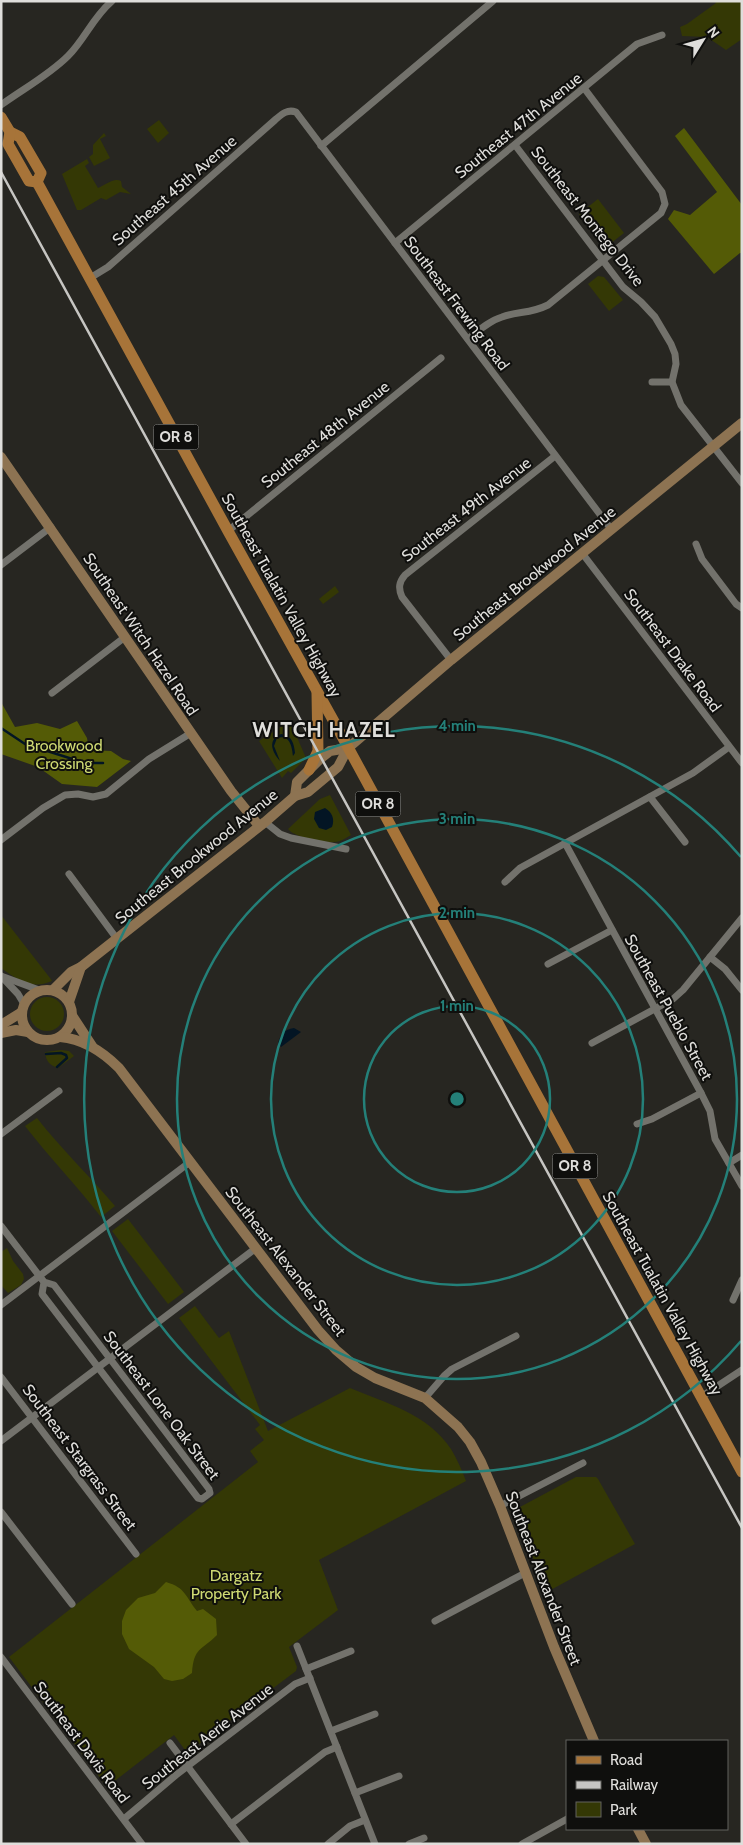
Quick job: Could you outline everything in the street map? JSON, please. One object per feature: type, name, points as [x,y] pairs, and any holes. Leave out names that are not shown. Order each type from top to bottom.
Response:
[{"type":"main road","name":"Southeast Tualatin Valley Highway","points":[[1,117],[10,132],[20,137],[41,173],[37,182],[742,1472]]},
{"type":"main road","points":[[309,770],[318,751],[316,691]]},
{"type":"street","points":[[1,105],[68,56],[81,41],[96,16],[112,1]]},
{"type":"street","points":[[321,146],[494,1]]},
{"type":"street","name":"Southeast 47th Avenue","points":[[395,244],[637,44],[662,35]]},
{"type":"street","points":[[468,339],[490,322],[502,316],[537,311],[548,305],[661,213],[665,204],[662,192],[584,88]]},
{"type":"street","name":"Southeast Frewing Road","points":[[275,120],[285,112],[296,112],[611,529]]},
{"type":"street","name":"Southeast 45th Avenue","points":[[90,278],[108,267],[275,120]]},
{"type":"street","name":"Southeast Montego Drive","points":[[515,145],[623,287],[648,308],[671,344],[675,354],[676,364],[672,382],[681,405],[742,483]]},
{"type":"street","name":"Southeast 48th Avenue","points":[[228,531],[441,358]]},
{"type":"street","points":[[652,382],[672,382]]},
{"type":"street","name":"Southeast Brookwood Avenue","points":[[53,990],[71,972],[82,967],[295,796],[308,792],[338,767],[348,748],[451,660],[742,423]]},
{"type":"street","name":"Southeast Witch Hazel Road","points":[[1,456],[231,791],[262,824],[279,833],[292,838],[346,849]]},
{"type":"street","name":"Southeast 49th Avenue","points":[[451,660],[402,597],[399,585],[401,580],[555,456]]},
{"type":"street","points":[[1,565],[50,527]]},
{"type":"street","points":[[696,544],[702,559],[736,604],[742,608]]},
{"type":"street","name":"Southeast Drake Road","points":[[582,553],[742,764]]},
{"type":"street","points":[[52,693],[125,637]]},
{"type":"street","points":[[1,840],[43,808],[65,795],[78,794],[93,797],[106,794],[149,759],[191,733]]},
{"type":"street","points":[[505,882],[520,868],[693,773],[730,747]]},
{"type":"street","name":"Southeast Brookwood Avenue","points":[[295,796],[298,782],[309,770],[330,751],[348,748]]},
{"type":"street","points":[[650,797],[685,842]]},
{"type":"street","name":"Southeast Pueblo Street","points":[[565,843],[710,1110],[715,1139],[742,1186]]},
{"type":"street","name":"Southeast Brookwood Avenue","points":[[69,874],[117,938]]},
{"type":"street","points":[[592,1044],[673,999],[683,990],[742,918]]},
{"type":"street","points":[[548,964],[612,930]]},
{"type":"street","points":[[710,957],[725,969],[742,990]]},
{"type":"street","name":"Southeast Brookwood Avenue","points":[[69,1002],[82,967]]},
{"type":"street","points":[[23,1008],[18,994],[1,976],[39,990],[53,990],[64,996],[69,1002],[73,1017],[69,1028],[60,1037],[44,1040],[34,1037],[28,1032],[22,1018],[23,1008],[26,1000],[39,990]]},
{"type":"street","points":[[1,1025],[23,1008]]},
{"type":"street","name":"Southeast Alexander Street","points":[[73,1017],[92,1046],[119,1068],[318,1330],[336,1350],[375,1378],[424,1398],[453,1422],[470,1442],[500,1506],[525,1574],[594,1740]]},
{"type":"street","points":[[1,1033],[16,1030],[28,1032]]},
{"type":"street","name":"Southeast Alexander Street","points":[[60,1037],[92,1046]]},
{"type":"street","points":[[1,1134],[59,1091]]},
{"type":"street","points":[[637,1124],[652,1119],[701,1093]]},
{"type":"street","points":[[729,1163],[742,1155]]},
{"type":"street","points":[[1,1305],[42,1280],[129,1207],[190,1162]]},
{"type":"street","name":"Southeast Lone Oak Street","points":[[1,1226],[42,1280],[54,1285],[209,1488],[210,1493],[202,1499],[198,1498],[42,1294],[42,1280]]},
{"type":"street","points":[[1,1441],[256,1248]]},
{"type":"street","points":[[733,1300],[742,1280]]},
{"type":"street","points":[[424,1398],[452,1369],[516,1336]]},
{"type":"street","points":[[701,1397],[742,1370]]},
{"type":"street","name":"Southeast Stargrass Street","points":[[1,1377],[136,1554]]},
{"type":"street","points":[[500,1506],[583,1463]]},
{"type":"street","points":[[1,1512],[72,1604]]},
{"type":"street","points":[[435,1621],[525,1574]]},
{"type":"street","points":[[297,1646],[375,1844]]},
{"type":"street","points":[[306,1669],[351,1652]]},
{"type":"street","name":"Southeast Davis Road","points":[[1,1657],[142,1844]]},
{"type":"street","name":"Southeast Aerie Avenue","points":[[124,1819],[187,1766],[295,1684],[310,1678]]},
{"type":"street","points":[[331,1731],[375,1714]]},
{"type":"street","points":[[170,1743],[246,1844]]},
{"type":"street","points":[[231,1824],[325,1752],[337,1748]]},
{"type":"street","points":[[355,1793],[400,1776]]},
{"type":"street","points":[[328,1844],[350,1826],[365,1820]]},
{"type":"street","points":[[522,1844],[566,1820]]},
{"type":"street","points":[[639,1830],[646,1844]]},
{"type":"street","points":[[409,1844],[424,1838]]},
{"type":"green space","points":[[714,1],[742,1],[742,39],[726,50],[707,37],[682,36],[680,27],[716,3]]},
{"type":"green space","points":[[159,120],[169,133],[158,143],[147,129]]},
{"type":"green space","points":[[684,128],[742,205],[742,253],[714,274],[668,219],[674,210],[690,215],[717,192],[675,136]]},
{"type":"green space","points":[[104,133],[106,136],[100,139],[110,158],[94,166],[89,157],[93,154],[93,145]]},
{"type":"green space","points":[[87,159],[89,163],[85,166],[98,188],[118,180],[121,181],[122,187],[131,194],[120,192],[106,200],[101,198],[81,210],[77,210],[62,174]]},
{"type":"green space","points":[[598,199],[624,233],[606,247],[601,245],[579,214]]},
{"type":"green space","points":[[598,276],[604,277],[623,300],[609,311],[588,284]]},
{"type":"green space","points":[[335,586],[339,592],[323,604],[319,599]]},
{"type":"green space","name":"Brookwood Crossing","points":[[1,702],[15,727],[37,723],[60,729],[77,721],[87,738],[89,750],[111,751],[123,759],[131,761],[97,787],[62,784],[38,767],[1,754]]},
{"type":"green space","points":[[290,721],[306,758],[291,773],[288,771],[282,778],[259,741]]},
{"type":"green space","points":[[330,795],[351,835],[340,841],[329,842],[305,838],[288,829],[320,799]]},
{"type":"green space","points":[[1,915],[52,981],[44,984],[31,984],[19,980],[1,968]]},
{"type":"green space","points":[[47,997],[54,998],[59,1002],[63,1007],[63,1021],[59,1026],[54,1030],[47,1031],[40,1030],[35,1026],[31,1021],[30,1014],[31,1007],[35,1002],[40,998]]},
{"type":"green space","points":[[69,1051],[74,1056],[58,1068],[52,1066],[46,1058],[45,1052]]},
{"type":"green space","points":[[37,1118],[115,1206],[101,1217],[25,1126]]},
{"type":"green space","points":[[128,1219],[184,1292],[168,1304],[112,1231]]},
{"type":"green space","points":[[7,1248],[13,1261],[23,1274],[24,1279],[21,1285],[8,1293],[1,1285],[1,1252]]},
{"type":"green space","name":"Dargatz Property Park","points":[[195,1306],[219,1338],[229,1331],[268,1431],[350,1388],[405,1411],[431,1427],[451,1449],[466,1481],[319,1560],[338,1610],[289,1647],[297,1667],[296,1671],[191,1750],[185,1750],[174,1735],[107,1787],[9,1657],[258,1462],[250,1451],[264,1440],[255,1429],[260,1425],[179,1318]]},
{"type":"green space","points":[[576,1477],[596,1477],[598,1479],[635,1544],[547,1592],[520,1526],[515,1522],[514,1514],[520,1507]]},
{"type":"green space","points":[[166,1582],[178,1587],[197,1611],[203,1609],[216,1619],[217,1635],[199,1650],[194,1658],[192,1673],[183,1679],[172,1681],[164,1679],[154,1667],[129,1649],[122,1634],[122,1621],[126,1610],[138,1598],[155,1593]]},
{"type":"water","points":[[281,734],[290,738],[295,753],[293,756],[288,740],[281,737],[277,738],[274,746],[280,761],[273,750],[272,743],[274,739]]},
{"type":"water","points":[[325,808],[333,819],[332,827],[326,830],[319,828],[314,819],[315,812]]},
{"type":"water","points":[[294,1028],[301,1032],[281,1047],[278,1043],[282,1034]]},
{"type":"waterway","points":[[1,728],[25,744],[85,763],[103,763]]},
{"type":"waterway","points":[[46,1054],[61,1053],[66,1055],[67,1058],[57,1067]]},
{"type":"railway","points":[[1,172],[742,1528]]},
{"type":"district","name":"WITCH HAZEL","points":[[324,730]]}]
